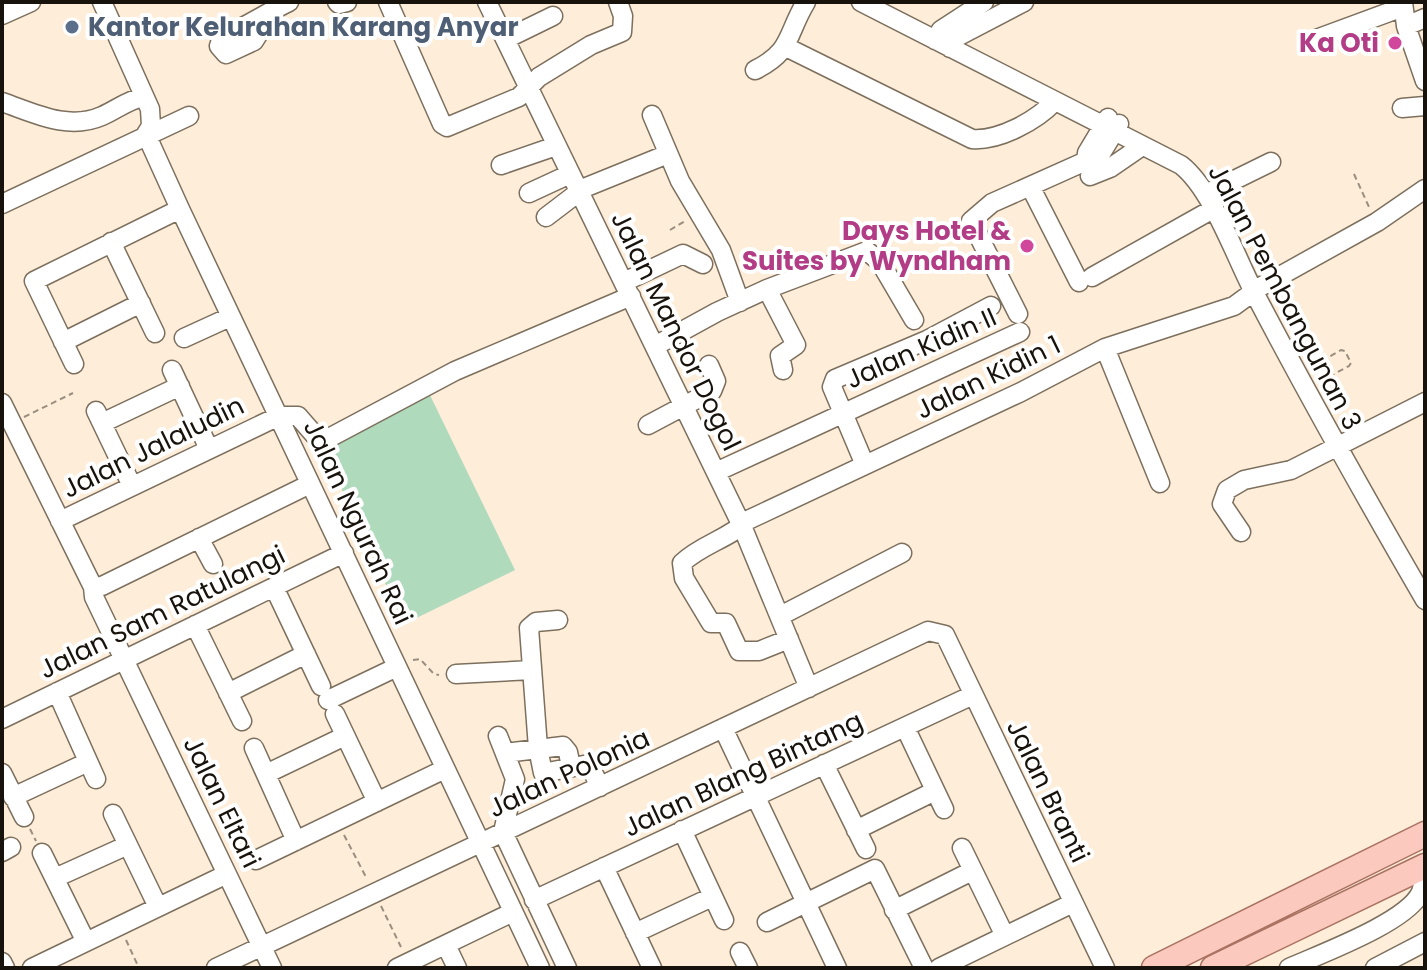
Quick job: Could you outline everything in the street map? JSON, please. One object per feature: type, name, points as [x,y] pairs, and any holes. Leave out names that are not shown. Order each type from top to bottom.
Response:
[{"type":"main road","points":[[1154,968],[1425,834]]},
{"type":"main road","points":[[1366,864],[1368,883],[1378,890]]},
{"type":"main road","points":[[1213,968],[1424,867]]},
{"type":"street","points":[[2,15],[31,2]]},
{"type":"street","name":"Jalan Ngurah Rai","points":[[102,2],[150,109],[151,119],[146,134],[274,419],[403,665],[445,769],[540,968]]},
{"type":"street","points":[[258,21],[263,15],[289,2]]},
{"type":"street","points":[[337,2],[347,2]]},
{"type":"street","points":[[388,2],[445,127],[519,97],[539,77],[591,45],[622,32],[623,16],[618,2]]},
{"type":"street","name":"Jalan Mandor Dogol","points":[[487,2],[742,526],[809,688]]},
{"type":"street","points":[[755,70],[778,57],[786,47],[806,2]]},
{"type":"street","name":"Jalan Pembangunan 3","points":[[861,2],[952,34],[1055,101],[1181,155],[1197,167],[1257,290],[1425,600]]},
{"type":"street","points":[[952,34],[984,2]]},
{"type":"street","points":[[952,34],[1024,2]]},
{"type":"street","name":"Jalan Pembangunan 3","points":[[896,4],[1111,125],[1142,146],[1181,165],[1213,200]]},
{"type":"street","points":[[1308,42],[1403,5],[1406,26],[1425,81]]},
{"type":"street","points":[[506,39],[553,16]]},
{"type":"street","points":[[1406,26],[1425,18]]},
{"type":"street","points":[[786,47],[972,139],[987,140],[1044,112],[1055,101]]},
{"type":"street","points":[[2,102],[54,120],[74,122],[101,117],[143,97]]},
{"type":"street","points":[[1402,108],[1425,106]]},
{"type":"street","points":[[652,115],[668,154],[721,250],[740,302]]},
{"type":"street","points":[[2,204],[189,116]]},
{"type":"street","points":[[1088,169],[1097,160],[1111,125]]},
{"type":"street","points":[[501,165],[556,146]]},
{"type":"street","points":[[1142,146],[1110,168],[1088,169],[1030,186],[1086,280],[1271,162]]},
{"type":"street","points":[[546,217],[584,188],[668,154]]},
{"type":"street","points":[[529,193],[570,174]]},
{"type":"street","name":"Jalan Kidin II","points":[[716,472],[1019,323],[971,221],[992,203],[1030,186]]},
{"type":"street","name":"Jalan Kidin 1","points":[[789,639],[759,651],[739,651],[726,623],[711,623],[684,578],[682,563],[695,551],[735,532],[748,520],[1021,392],[1150,323],[1234,306],[1377,222],[1425,189]]},
{"type":"street","points":[[74,364],[34,281],[38,276],[180,209]]},
{"type":"street","points":[[111,242],[155,333]]},
{"type":"street","points":[[655,346],[767,289],[867,251],[880,262],[914,320]]},
{"type":"street","points":[[274,419],[298,416],[318,439],[327,439],[455,371],[628,289],[683,254],[703,264]]},
{"type":"street","points":[[767,289],[796,345],[780,356],[783,370]]},
{"type":"street","name":"Jalan Pembangunan 3","points":[[1257,290],[1309,378],[1342,444],[1425,576]]},
{"type":"street","points":[[63,342],[141,303]]},
{"type":"street","points":[[865,465],[832,387],[835,379],[927,340],[991,306]]},
{"type":"street","points":[[184,338],[230,317]]},
{"type":"street","points":[[1105,348],[1160,483]]},
{"type":"street","points":[[648,425],[712,391],[716,381],[709,365]]},
{"type":"street","points":[[132,486],[99,417],[176,378],[209,449]]},
{"type":"street","points":[[1241,532],[1222,504],[1227,490],[1244,480],[1291,470],[1425,402]]},
{"type":"street","name":"Jalan Eltari","points":[[2,403],[93,587],[94,597],[272,968]]},
{"type":"street","name":"Jalan Jalaludin","points":[[60,521],[274,419]]},
{"type":"street","points":[[93,587],[102,586],[310,484]]},
{"type":"street","points":[[199,538],[213,564]]},
{"type":"street","name":"Jalan Sam Ratulangi","points":[[2,719],[344,553]]},
{"type":"street","points":[[780,616],[902,553]]},
{"type":"street","points":[[274,587],[377,802]]},
{"type":"street","points":[[543,773],[538,748],[529,628],[536,622],[558,620]]},
{"type":"street","points":[[195,625],[242,721]]},
{"type":"street","name":"Jalan Polonia","points":[[216,968],[928,631],[945,635]]},
{"type":"street","name":"Jalan Branti","points":[[945,635],[1105,968]]},
{"type":"street","points":[[228,693],[306,654]]},
{"type":"street","points":[[328,700],[403,665]]},
{"type":"street","points":[[456,674],[532,670]]},
{"type":"street","points":[[13,797],[92,770],[57,692]]},
{"type":"street","name":"Jalan Blang Bintang","points":[[534,900],[973,695]]},
{"type":"street","points":[[905,727],[944,809]]},
{"type":"street","points":[[723,728],[837,968]]},
{"type":"street","points":[[266,774],[345,736]]},
{"type":"street","points":[[567,968],[503,832],[515,779],[502,744],[538,748],[563,746],[568,752],[571,767]]},
{"type":"street","points":[[254,748],[296,841]]},
{"type":"street","points":[[515,779],[589,764],[600,787]]},
{"type":"street","points":[[824,764],[866,849]]},
{"type":"street","points":[[256,860],[445,769]]},
{"type":"street","points":[[2,773],[24,817]]},
{"type":"street","points":[[856,830],[935,791]]},
{"type":"street","points":[[113,814],[158,907]]},
{"type":"street","points":[[682,830],[724,920]]},
{"type":"street","points":[[55,878],[128,845]]},
{"type":"street","points":[[962,848],[1005,936]]},
{"type":"street","points":[[42,853],[86,942]]},
{"type":"street","points":[[604,867],[652,968]]},
{"type":"street","points":[[1289,968],[1388,922],[1410,908],[1422,891],[1424,867]]},
{"type":"street","points":[[767,922],[875,869],[924,968]]},
{"type":"street","points":[[894,910],[972,871]]},
{"type":"street","points":[[32,968],[227,874]]},
{"type":"street","points":[[635,933],[712,897]]},
{"type":"street","points":[[939,968],[1073,903]]},
{"type":"street","points":[[397,968],[513,912]]},
{"type":"street","points":[[1375,968],[1425,942]]},
{"type":"street","points":[[446,945],[457,968]]},
{"type":"street","points":[[2,962],[5,968]]},
{"type":"path","points":[[1354,174],[1377,222]]},
{"type":"path","points":[[670,230],[699,212]]},
{"type":"path","points":[[1341,350],[1345,351],[1351,363],[1349,366],[1309,378],[1341,350]]},
{"type":"path","points":[[12,423],[73,393]]},
{"type":"path","points":[[403,665],[417,658],[436,675],[456,674]]},
{"type":"path","points":[[24,817],[42,853]]},
{"type":"path","points":[[120,926],[139,968]]},
{"type":"green space","points":[[426,387],[515,570],[404,624],[316,434]]},
{"type":"place","name":"Kantor Kelurahan Karang Anyar","points":[[72,27]]},
{"type":"place","name":"Ka Oti","points":[[1395,43]]},
{"type":"place","name":"Days Hotel & Suites by Wyndham","points":[[1027,246]]}]
